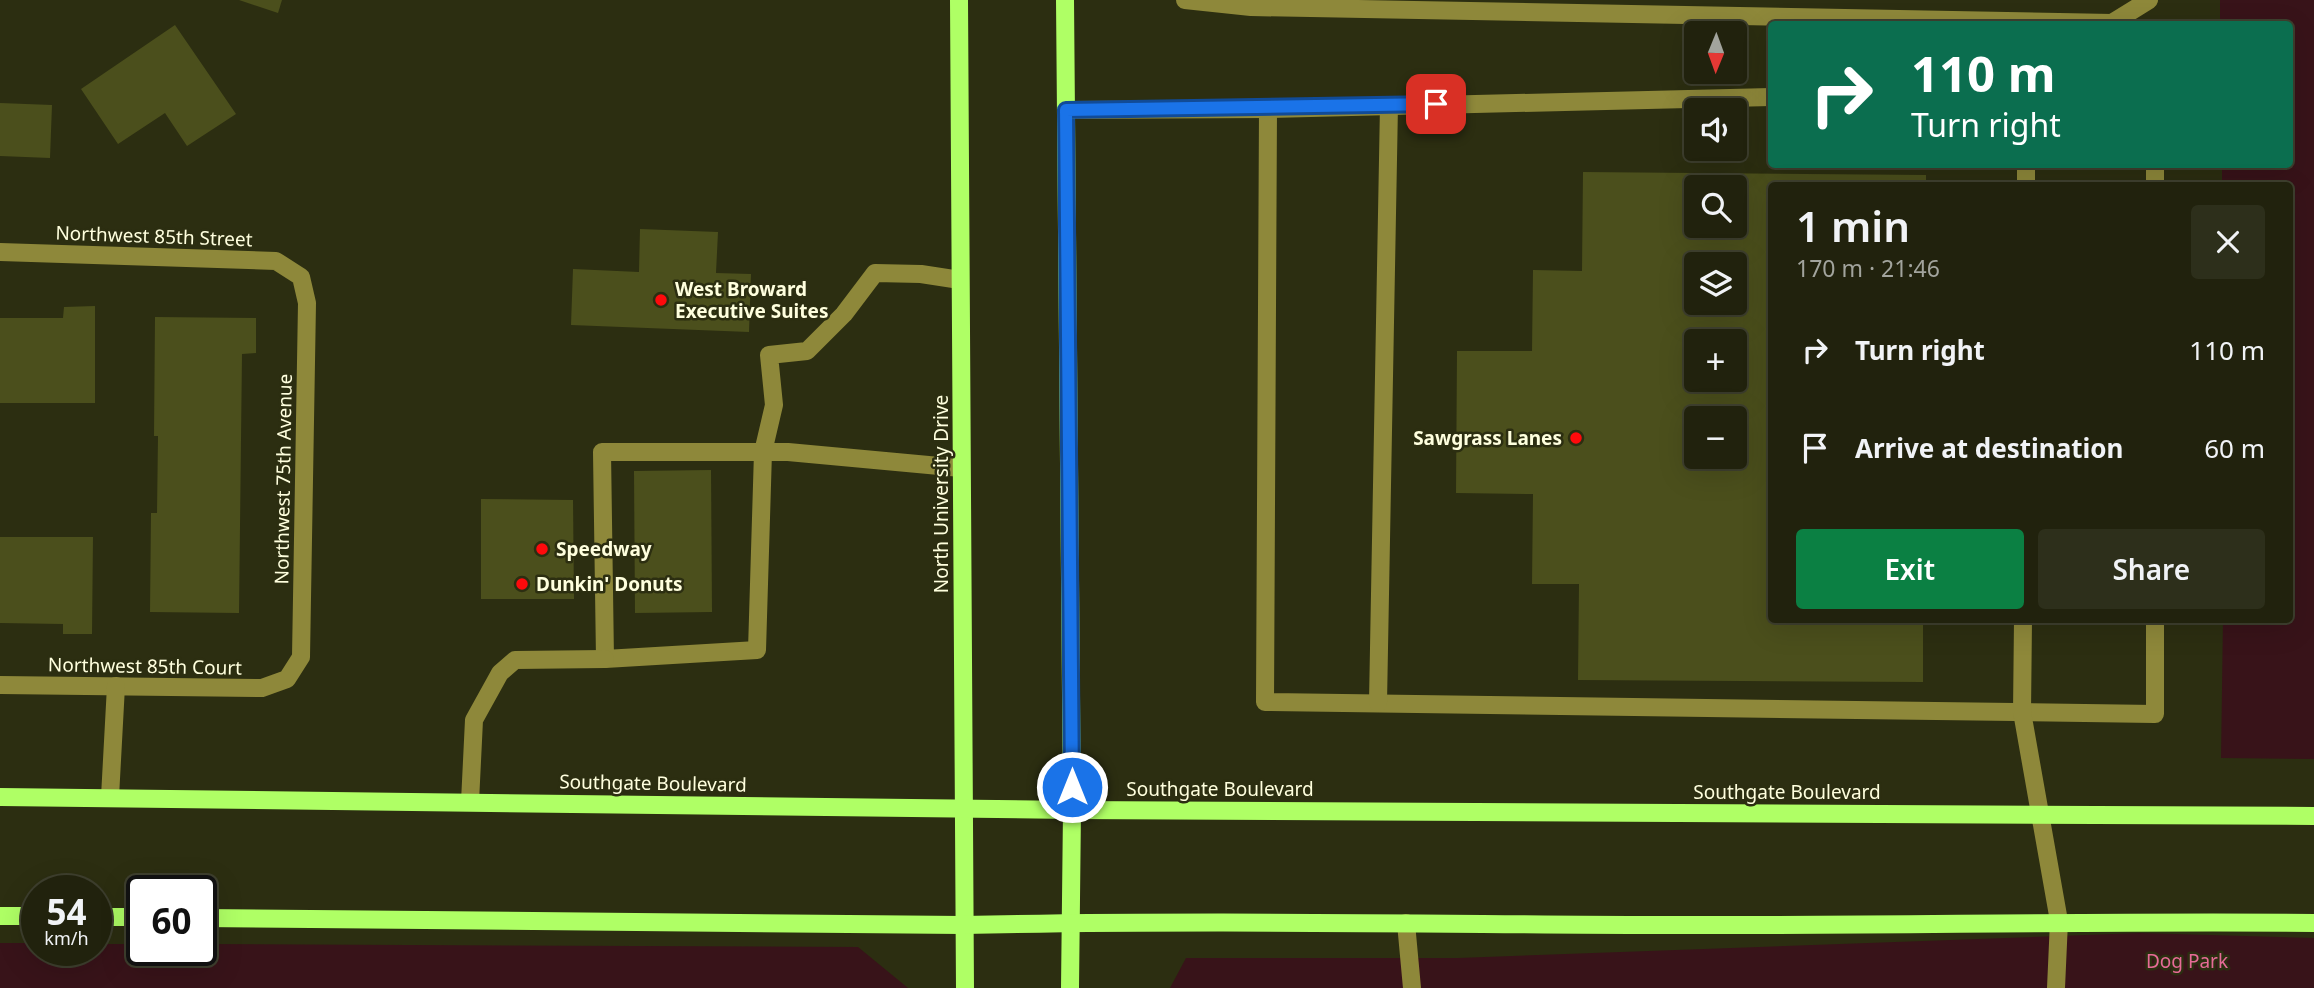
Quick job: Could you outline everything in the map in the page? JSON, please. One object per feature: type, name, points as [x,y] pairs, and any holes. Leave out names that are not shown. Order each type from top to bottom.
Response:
[{"type":"main road","name":"North University Drive","points":[[959,0],[965,988]]},
{"type":"main road","points":[[1065,0],[1072,810],[1070,988]]},
{"type":"main road","name":"Southgate Boulevard","points":[[0,797],[1072,810],[2314,816]]},
{"type":"main road","points":[[0,916],[21,916]]},
{"type":"main road","points":[[217,918],[963,925],[1658,925],[2059,921],[2314,923]]},
{"type":"lane","points":[[1185,0],[1251,4],[2021,21]]},
{"type":"lane","points":[[2115,21],[2149,0]]},
{"type":"lane","points":[[1066,110],[1268,109],[1768,97]]},
{"type":"lane","points":[[1378,703],[1389,105]]},
{"type":"lane","points":[[1268,109],[1265,702],[2155,714],[2155,623]]},
{"type":"lane","name":"Northwest 85th Street","points":[[0,251],[276,261],[301,277]]},
{"type":"lane","points":[[470,802],[474,720],[500,673],[515,660],[605,659],[757,650],[763,452],[774,405],[769,355],[807,351],[844,314],[875,273],[922,274],[960,280]]},
{"type":"lane","name":"Northwest 75th Avenue","points":[[287,679],[301,657],[307,303],[301,277]]},
{"type":"lane","points":[[605,659],[602,452],[763,452],[961,468]]},
{"type":"lane","points":[[2023,623],[2022,712],[2059,921],[2056,988]]},
{"type":"lane","name":"Northwest 85th Court","points":[[0,685],[262,688],[287,679]]},
{"type":"lane","points":[[110,797],[116,686]]},
{"type":"lane","points":[[1406,923],[1412,988]]},
{"type":"green space","points":[[2220,0],[2314,0],[2314,759],[2221,758],[2223,623],[2293,623],[2293,182],[2222,182],[2222,168],[2293,168],[2293,21],[2220,21]]},
{"type":"green space","name":"Dog Park","points":[[2140,933],[2314,938],[2314,988],[1170,988],[1186,958],[1458,958]]},
{"type":"green space","points":[[0,943],[21,943],[21,966],[112,966],[112,944],[126,944],[126,966],[217,966],[217,944],[858,947],[908,988],[0,988]]},
{"type":"building","points":[[239,0],[282,0],[278,13]]},
{"type":"building","points":[[175,25],[236,114],[187,146],[165,113],[118,144],[81,89]]},
{"type":"building","points":[[0,103],[52,105],[50,158],[0,156]]},
{"type":"building","name":"Sawgrass Lanes","points":[[1583,172],[1926,175],[1926,182],[1768,182],[1768,623],[1923,623],[1923,682],[1578,680],[1579,584],[1532,584],[1533,494],[1456,493],[1457,351],[1532,351],[1533,270],[1582,271]]},
{"type":"building","name":"West Broward Executive Suites","points":[[640,229],[718,232],[716,273],[751,274],[749,332],[571,325],[573,269],[639,272]]},
{"type":"building","points":[[95,306],[95,403],[0,403],[0,318],[63,318],[64,307]]},
{"type":"building","points":[[155,317],[256,318],[256,353],[242,354],[239,613],[150,612],[151,513],[157,513],[158,436],[154,436]]},
{"type":"building","points":[[711,470],[712,612],[635,613],[634,471]]},
{"type":"building","points":[[481,499],[573,500],[574,599],[481,599]]},
{"type":"building","points":[[0,537],[93,537],[92,634],[63,634],[63,624],[0,623]]},
{"type":"place","name":"West Broward Executive Suites","points":[[661,300]]},
{"type":"place","name":"Sawgrass Lanes","points":[[1576,438]]},
{"type":"place","name":"Speedway","points":[[542,549]]},
{"type":"place","name":"Dunkin' Donuts","points":[[522,584]]},
{"type":"route","points":[[1072,787],[1066,110],[1268,109],[1436,104]]}]
